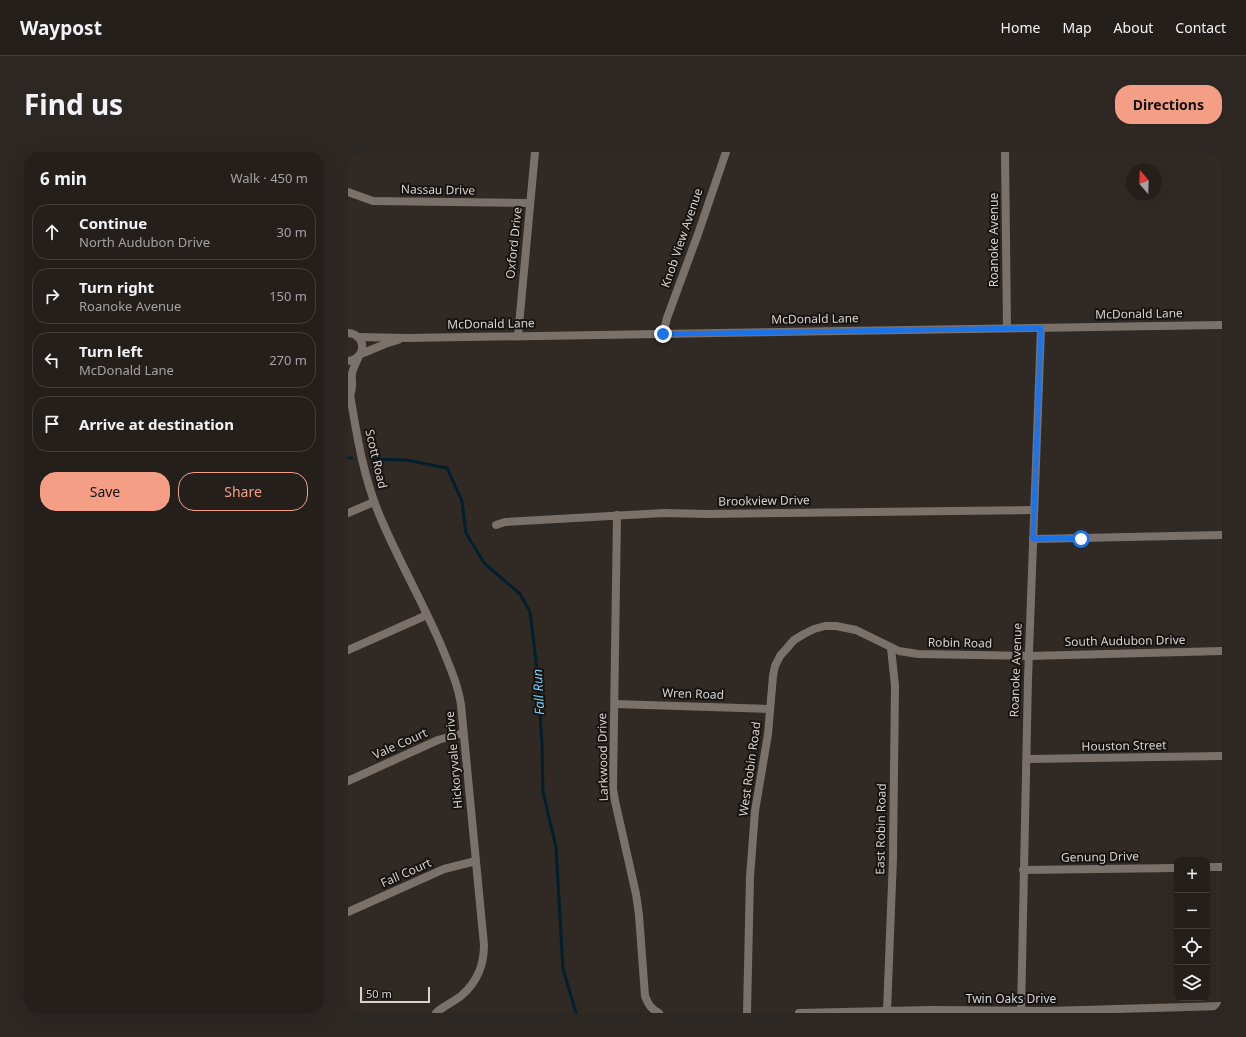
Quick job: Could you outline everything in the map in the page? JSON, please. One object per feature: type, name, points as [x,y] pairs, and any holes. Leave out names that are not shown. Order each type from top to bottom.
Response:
[{"type":"street","name":"Oxford Drive","points":[[518,336],[535,152]]},
{"type":"street","name":"Knob View Avenue","points":[[663,334],[669,311],[698,234],[726,152]]},
{"type":"street","name":"Roanoke Avenue","points":[[1005,152],[1007,328]]},
{"type":"street","name":"Nassau Drive","points":[[348,192],[373,201],[530,203]]},
{"type":"street","name":"McDonald Lane","points":[[353,335],[408,338],[1222,325]]},
{"type":"street","points":[[348,328],[362,344],[360,356]]},
{"type":"street","name":"Roanoke Avenue","points":[[1021,1012],[1029,656],[1041,328]]},
{"type":"street","name":"McDonald Lane","points":[[348,361],[354,360],[385,344],[408,338]]},
{"type":"street","name":"Scott Road","points":[[348,513],[374,502],[364,468],[349,393],[352,389],[352,373],[360,356]]},
{"type":"street","name":"Hickoryvale Drive","points":[[374,502],[382,522],[427,615],[457,685],[461,705],[484,945],[482,964],[474,981],[462,995],[436,1013]]},
{"type":"street","name":"Brookview Drive","points":[[496,525],[505,522],[664,513],[708,514],[1034,510]]},
{"type":"street","name":"Larkwood Drive","points":[[618,515],[614,789],[615,801],[636,894],[645,996],[647,1003],[659,1013]]},
{"type":"street","points":[[1033,539],[1222,536]]},
{"type":"street","points":[[348,650],[427,615]]},
{"type":"street","name":"West Robin Road","points":[[747,1013],[752,838],[765,754],[773,676],[776,666],[786,647],[794,640],[804,634],[825,626],[836,626],[856,630],[891,648]]},
{"type":"street","name":"Robin Road","points":[[891,648],[918,654],[1029,656]]},
{"type":"street","name":"East Robin Road","points":[[887,1011],[893,858],[895,725],[895,686],[891,648]]},
{"type":"street","name":"South Audubon Drive","points":[[1029,656],[1222,650]]},
{"type":"street","name":"Wren Road","points":[[615,704],[770,709]]},
{"type":"street","name":"Vale Court","points":[[348,781],[438,740],[463,733]]},
{"type":"street","name":"Houston Street","points":[[1027,760],[1222,756]]},
{"type":"street","name":"Fall Court","points":[[348,912],[444,869],[476,861]]},
{"type":"street","points":[[1210,867],[1222,867]]},
{"type":"street","name":"Genung Drive","points":[[1023,870],[1174,868]]},
{"type":"street","name":"Twin Oaks Drive","points":[[799,1013],[931,1010],[1021,1012],[1222,1006]]},
{"type":"waterway","name":"Fall Run","points":[[374,459],[406,460],[447,468],[462,501],[466,533],[484,563],[520,594],[530,612],[537,669],[542,743],[543,792],[556,847],[563,969],[576,1013]]},
{"type":"route","points":[[663,334],[1041,328],[1033,539],[1081,539]]}]
